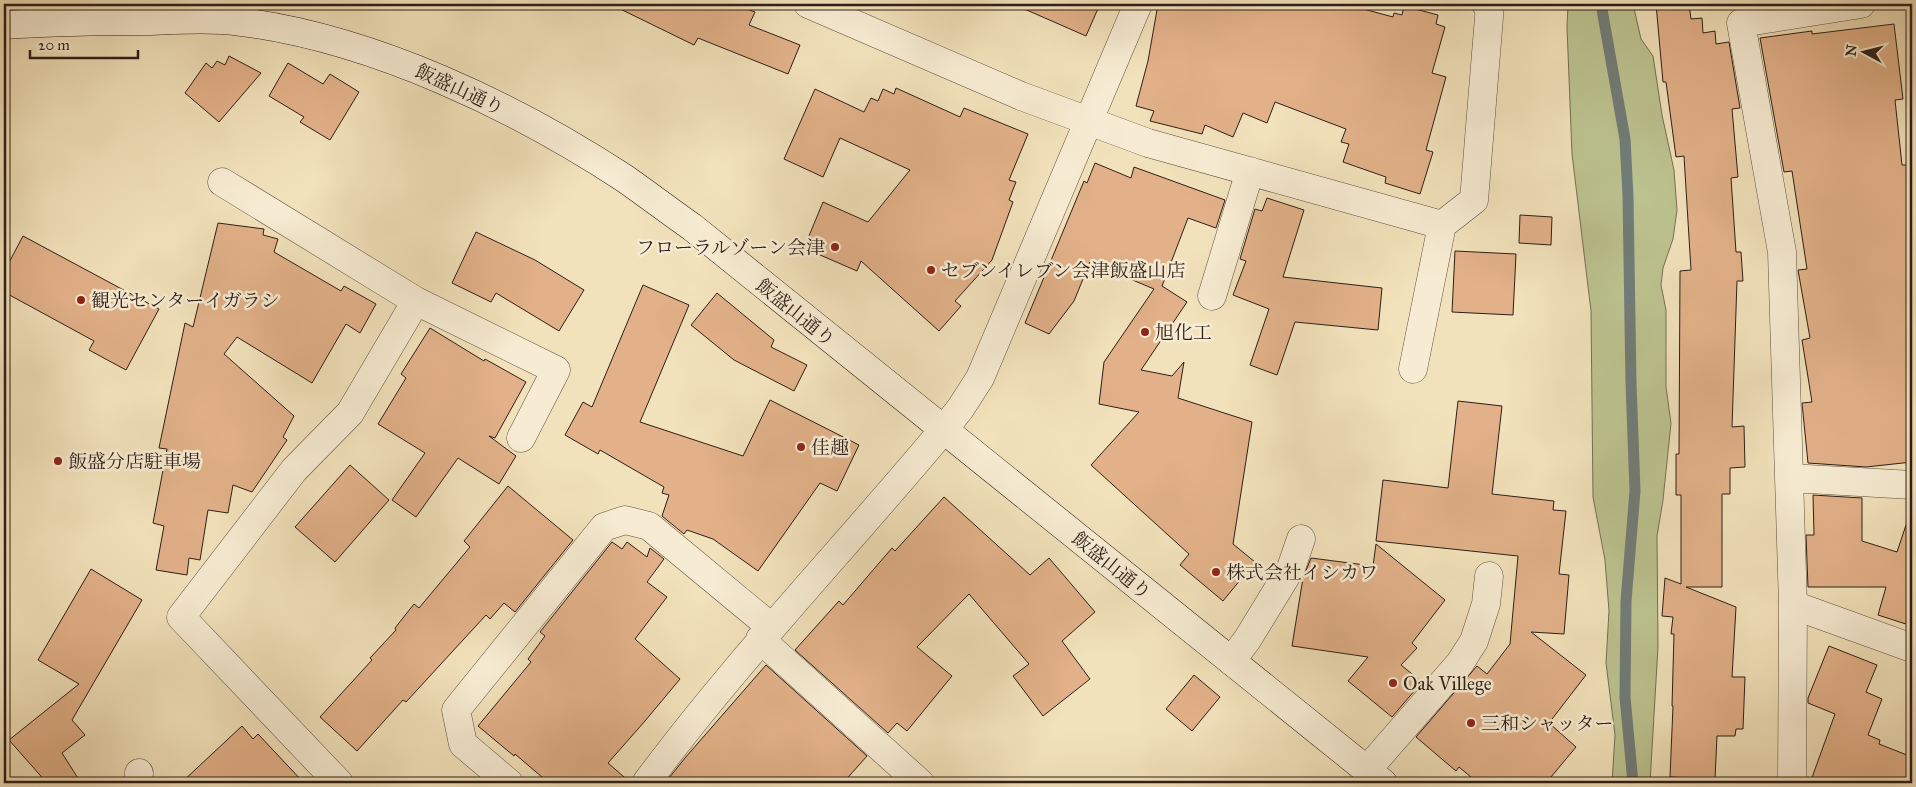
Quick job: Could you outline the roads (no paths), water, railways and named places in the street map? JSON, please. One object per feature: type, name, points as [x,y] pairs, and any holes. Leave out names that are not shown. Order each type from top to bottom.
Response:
[{"type":"street","points":[[808,4],[1021,96],[1148,143],[1442,225]]},
{"type":"street","points":[[646,783],[676,742],[766,633],[944,429],[960,409],[980,378],[1138,4]]},
{"type":"street","points":[[1413,369],[1442,225],[1474,200],[1490,5],[1486,4]]},
{"type":"street","points":[[1792,783],[1793,605],[1782,252],[1741,23],[1861,4]]},
{"type":"street","name":"飯盛山通り","points":[[4,25],[65,21],[211,19],[276,27],[356,48],[410,66],[512,113],[624,178],[692,227],[1374,777]]},
{"type":"street","points":[[1212,296],[1250,171]]},
{"type":"street","points":[[222,182],[416,301],[556,370],[522,438]]},
{"type":"street","points":[[339,783],[181,617],[294,470],[350,413],[416,301]]},
{"type":"street","points":[[1790,478],[1912,485]]},
{"type":"street","points":[[508,783],[463,744],[456,710],[604,527],[625,520],[650,526],[766,633],[914,781]]},
{"type":"street","points":[[1231,661],[1247,640],[1291,568],[1301,539]]},
{"type":"street","points":[[1374,777],[1474,642],[1486,604],[1489,576]]},
{"type":"street","points":[[1793,605],[1912,648]]},
{"type":"waterway","points":[[1601,4],[1625,139],[1628,196],[1635,491],[1626,601],[1625,697],[1633,783]]},
{"type":"place","name":"フローラルゾーン会津","points":[[835,247]]},
{"type":"place","name":"セブンイレブン会津飯盛山店","points":[[931,270]]},
{"type":"place","name":"観光センターイガラシ","points":[[81,300]]},
{"type":"place","name":"旭化工","points":[[1145,332]]},
{"type":"place","name":"佳趣","points":[[801,447]]},
{"type":"place","name":"飯盛分店駐車場","points":[[58,461]]},
{"type":"place","name":"株式会社イシカワ","points":[[1216,572]]},
{"type":"place","name":"Oak Villege","points":[[1393,683]]},
{"type":"place","name":"三和シャッター","points":[[1471,723]]}]
